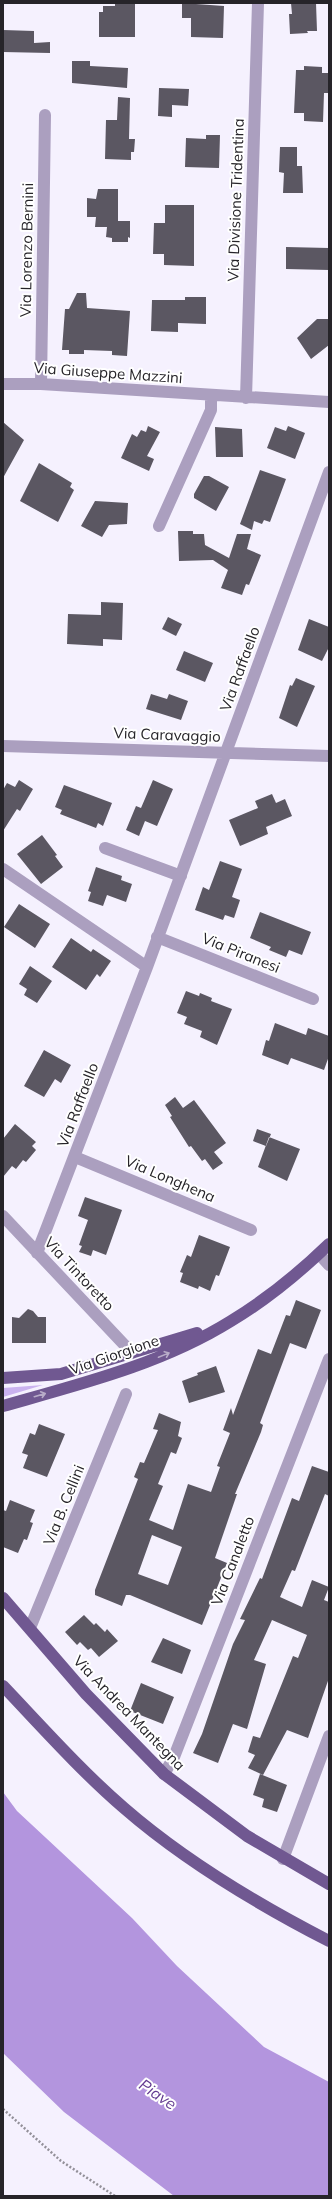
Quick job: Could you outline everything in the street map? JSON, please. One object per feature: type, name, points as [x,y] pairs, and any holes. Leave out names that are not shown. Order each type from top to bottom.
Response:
[{"type":"main road","name":"Via Giorgione","points":[[3,1406],[139,1365],[174,1351],[230,1322],[276,1290],[329,1244]]},
{"type":"main road","name":"Via Giorgione","points":[[3,1378],[61,1374],[230,1322]]},
{"type":"main road","name":"Via Andrea Mantegna","points":[[3,1598],[86,1694],[164,1774],[214,1813],[283,1859],[329,1884]]},
{"type":"main road","points":[[3,1686],[99,1786],[153,1832],[228,1883],[329,1941]]},
{"type":"street","name":"Via Divisione Tridentina","points":[[246,398],[258,3]]},
{"type":"street","name":"Via Lorenzo Bernini","points":[[42,384],[45,115]]},
{"type":"street","name":"Via Giuseppe Mazzini","points":[[3,384],[42,384],[211,396],[329,402]]},
{"type":"street","points":[[159,526],[211,410],[211,396]]},
{"type":"street","name":"Via Raffaello","points":[[37,1253],[75,1157],[227,754],[329,472]]},
{"type":"street","name":"Via Caravaggio","points":[[3,746],[329,756]]},
{"type":"street","points":[[105,848],[181,876]]},
{"type":"street","points":[[3,869],[147,967]]},
{"type":"street","name":"Via Piranesi","points":[[157,937],[313,999]]},
{"type":"street","name":"Via Longhena","points":[[75,1157],[251,1230]]},
{"type":"street","name":"Via Tintoretto","points":[[3,1216],[132,1353]]},
{"type":"street","points":[[318,1254],[329,1265]]},
{"type":"street","name":"Via Canaletto","points":[[164,1774],[174,1756],[329,1358]]},
{"type":"street","name":"Via B. Cellini","points":[[30,1628],[126,1394]]},
{"type":"street","points":[[283,1859],[329,1736]]},
{"type":"path","points":[[3,2109],[61,2161],[115,2196]]},
{"type":"shaded area","points":[[43,1385],[3,1397],[3,1388]]},
{"type":"water","name":"Piave","points":[[3,1792],[17,1811],[132,1918],[177,1966],[264,2047],[329,2082],[329,2196],[174,2196],[64,2112],[3,2053]]},
{"type":"building","points":[[115,3],[135,3],[135,37],[99,37],[99,12],[103,12],[103,6],[115,6]]},
{"type":"building","points":[[182,3],[224,6],[223,38],[191,37],[191,18],[182,18]]},
{"type":"building","points":[[291,3],[316,3],[317,31],[290,34],[289,14],[292,14]]},
{"type":"building","points":[[3,30],[34,31],[34,43],[50,42],[50,53],[3,52]]},
{"type":"building","points":[[72,61],[90,61],[90,66],[128,68],[127,88],[72,83]]},
{"type":"building","points":[[304,66],[322,67],[322,73],[329,73],[329,93],[324,93],[323,122],[304,121],[304,113],[294,113],[296,70],[304,70]]},
{"type":"building","points":[[159,88],[189,89],[188,106],[172,105],[172,117],[158,116]]},
{"type":"building","points":[[118,97],[130,98],[129,139],[135,139],[134,152],[131,152],[131,160],[105,159],[106,120],[117,120]]},
{"type":"building","points":[[206,135],[220,135],[219,168],[185,167],[186,138],[206,139]]},
{"type":"building","points":[[280,147],[297,147],[297,166],[302,166],[303,193],[283,193],[284,173],[279,172]]},
{"type":"building","points":[[98,189],[118,189],[118,221],[130,221],[130,238],[128,237],[128,242],[112,242],[112,238],[106,237],[107,227],[95,227],[96,217],[87,217],[87,198],[96,199]]},
{"type":"building","points":[[165,205],[194,205],[194,266],[164,265],[164,254],[153,254],[154,223],[165,223]]},
{"type":"building","points":[[286,247],[329,248],[329,270],[286,269]]},
{"type":"building","points":[[77,293],[86,293],[87,308],[130,311],[127,356],[112,355],[112,351],[84,350],[84,354],[69,354],[69,350],[62,350],[65,309],[69,309]]},
{"type":"building","points":[[185,297],[206,297],[206,324],[178,323],[178,332],[151,331],[152,300],[185,300]]},
{"type":"building","points":[[317,319],[329,319],[329,345],[311,359],[297,338]]},
{"type":"building","points":[[3,422],[24,440],[3,478]]},
{"type":"building","points":[[148,426],[160,432],[147,456],[154,459],[149,471],[121,458],[132,434],[137,437],[141,430],[146,432]]},
{"type":"building","points":[[288,426],[305,433],[295,459],[267,448],[275,427],[286,431]]},
{"type":"building","points":[[215,427],[242,429],[243,457],[216,457]]},
{"type":"building","points":[[39,463],[72,483],[70,487],[74,490],[58,522],[20,501]]},
{"type":"building","points":[[260,470],[286,479],[270,522],[264,520],[262,524],[254,521],[252,530],[240,524]]},
{"type":"building","points":[[204,476],[209,476],[229,487],[216,511],[194,498],[194,494]]},
{"type":"building","points":[[95,501],[128,503],[127,524],[109,525],[102,537],[81,526]]},
{"type":"building","points":[[178,531],[193,531],[193,534],[204,534],[205,545],[229,558],[237,534],[251,534],[247,549],[261,555],[249,585],[246,584],[242,595],[221,588],[228,570],[213,560],[179,561]]},
{"type":"building","points":[[101,602],[123,603],[122,640],[103,639],[103,646],[67,644],[68,614],[101,615]]},
{"type":"building","points":[[168,617],[182,624],[176,636],[162,629]]},
{"type":"building","points":[[309,619],[329,627],[329,647],[322,661],[298,650]]},
{"type":"building","points":[[184,651],[213,663],[205,682],[176,670]]},
{"type":"building","points":[[296,678],[315,686],[297,727],[279,718],[290,685],[292,686]]},
{"type":"building","points":[[151,694],[167,699],[169,694],[188,701],[181,720],[146,709]]},
{"type":"building","points":[[19,780],[33,789],[20,811],[17,809],[3,831],[3,790],[7,783],[15,787]]},
{"type":"building","points":[[153,780],[173,789],[157,826],[145,821],[139,836],[126,830],[136,806],[141,808]]},
{"type":"building","points":[[64,785],[112,803],[103,826],[98,823],[96,828],[60,814],[62,810],[55,807]]},
{"type":"building","points":[[272,794],[276,803],[285,799],[292,816],[266,827],[268,834],[240,846],[229,820],[258,808],[255,801]]},
{"type":"building","points":[[42,835],[57,855],[55,856],[63,867],[41,884],[17,854]]},
{"type":"building","points":[[220,861],[242,869],[232,897],[240,900],[234,918],[225,915],[223,920],[195,910],[203,887],[209,890]]},
{"type":"building","points":[[96,867],[122,876],[121,880],[132,884],[126,902],[107,895],[103,906],[88,901],[91,892],[88,891]]},
{"type":"building","points":[[19,904],[50,924],[35,948],[4,927]]},
{"type":"building","points":[[260,912],[311,932],[302,955],[289,950],[286,957],[269,950],[271,947],[250,938]]},
{"type":"building","points":[[71,938],[91,952],[93,949],[111,961],[100,977],[97,974],[86,990],[52,967]]},
{"type":"building","points":[[30,966],[52,981],[37,1003],[24,995],[27,989],[19,984]]},
{"type":"building","points":[[186,991],[199,996],[200,993],[212,998],[211,1001],[232,1009],[217,1045],[200,1037],[202,1031],[184,1024],[187,1017],[177,1013]]},
{"type":"building","points":[[275,1023],[306,1035],[308,1028],[329,1036],[329,1056],[324,1070],[291,1058],[288,1065],[262,1055],[266,1040],[269,1041]]},
{"type":"building","points":[[44,1050],[71,1065],[61,1083],[55,1079],[44,1097],[24,1086]]},
{"type":"building","points":[[175,1097],[183,1108],[194,1100],[226,1143],[214,1152],[223,1163],[213,1170],[205,1159],[202,1161],[191,1146],[189,1147],[170,1117],[172,1116],[165,1105]]},
{"type":"building","points":[[15,1124],[36,1142],[32,1146],[36,1150],[26,1162],[23,1160],[16,1169],[12,1166],[3,1177],[3,1139]]},
{"type":"building","points":[[257,1129],[271,1134],[266,1146],[253,1141]]},
{"type":"building","points":[[269,1137],[300,1149],[287,1181],[258,1167]]},
{"type":"building","points":[[85,1197],[122,1210],[106,1255],[93,1250],[91,1256],[79,1252],[82,1246],[79,1245],[88,1220],[78,1216]]},
{"type":"building","points":[[199,1235],[230,1247],[219,1276],[216,1275],[210,1291],[199,1286],[198,1289],[180,1282],[183,1273],[180,1272],[187,1255],[191,1257]]},
{"type":"building","points":[[296,1300],[321,1310],[306,1349],[290,1343],[260,1423],[263,1425],[261,1432],[235,1494],[237,1494],[215,1558],[227,1563],[202,1625],[130,1595],[126,1595],[122,1606],[95,1595],[95,1590],[138,1479],[134,1477],[140,1462],[144,1463],[158,1430],[153,1429],[159,1413],[181,1422],[178,1436],[182,1438],[176,1454],[171,1452],[158,1484],[163,1486],[149,1520],[173,1530],[188,1484],[211,1492],[220,1467],[217,1466],[230,1433],[223,1430],[231,1408],[233,1415],[258,1349],[271,1354],[286,1315],[290,1316]],"holes":[[[152,1535],[182,1547],[168,1585],[138,1574]]]},
{"type":"building","points":[[28,1309],[33,1311],[38,1317],[46,1317],[46,1343],[12,1343],[12,1317],[19,1318]]},
{"type":"building","points":[[216,1366],[225,1392],[189,1403],[182,1381],[198,1375],[197,1373]]},
{"type":"building","points":[[39,1424],[65,1434],[47,1477],[23,1468],[28,1455],[22,1453],[30,1433],[35,1435]]},
{"type":"building","points":[[312,1466],[329,1472],[329,1496],[325,1494],[295,1571],[292,1570],[280,1597],[302,1607],[312,1580],[329,1587],[324,1600],[329,1602],[329,1678],[308,1738],[287,1730],[263,1775],[248,1768],[255,1755],[248,1752],[253,1736],[260,1738],[293,1656],[298,1658],[307,1635],[272,1620],[254,1660],[266,1664],[247,1729],[233,1724],[218,1763],[193,1753],[202,1734],[233,1644],[245,1620],[240,1619],[260,1578],[262,1579],[292,1498],[299,1501]]},
{"type":"building","points":[[10,1500],[35,1510],[30,1522],[33,1523],[27,1540],[24,1539],[18,1553],[3,1547],[3,1510],[6,1511]]},
{"type":"building","points":[[84,1615],[94,1625],[96,1623],[105,1632],[107,1629],[118,1641],[99,1657],[91,1648],[88,1650],[80,1642],[77,1645],[65,1632]]},
{"type":"building","points":[[163,1638],[191,1650],[182,1674],[151,1662]]},
{"type":"building","points":[[141,1683],[174,1697],[163,1724],[130,1711]]},
{"type":"building","points":[[260,1774],[287,1785],[277,1812],[262,1807],[264,1799],[253,1795]]}]
